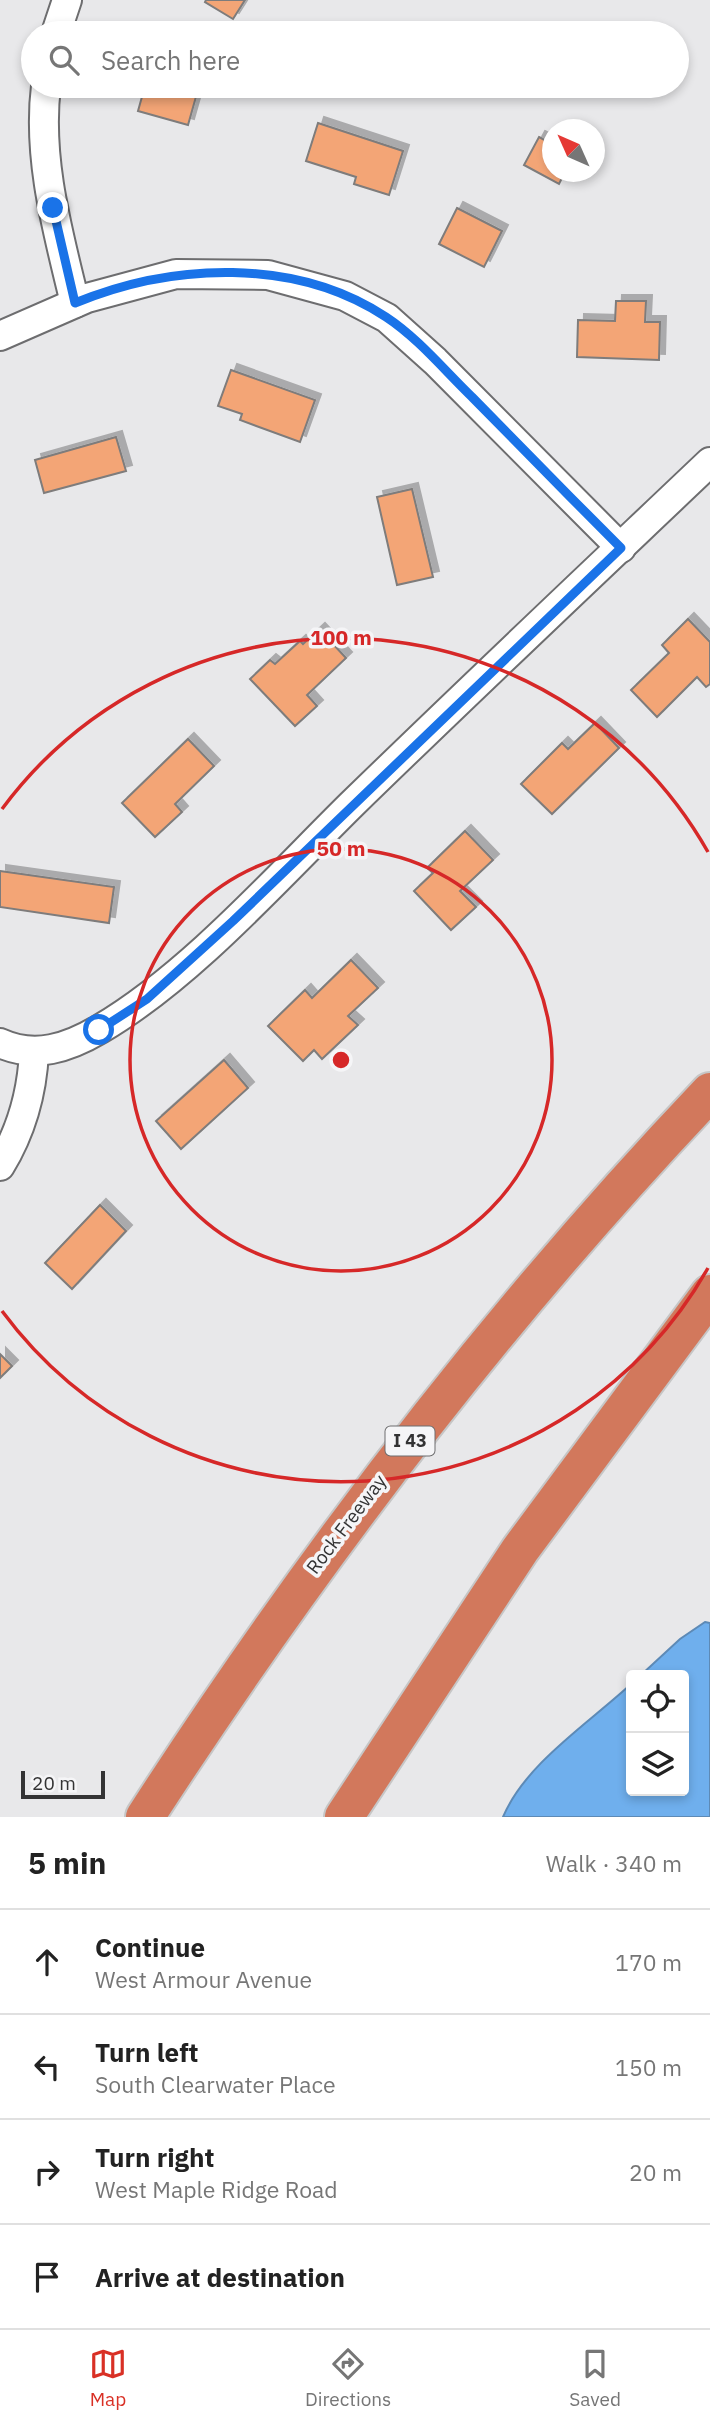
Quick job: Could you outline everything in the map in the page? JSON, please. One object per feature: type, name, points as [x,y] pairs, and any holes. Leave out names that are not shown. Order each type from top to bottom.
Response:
[{"type":"highway","name":"Rock Freeway","points":[[145,1817],[229,1687],[319,1559],[460,1376],[634,1173],[710,1091]]},
{"type":"highway","points":[[344,1817],[520,1550],[710,1294]]},
{"type":"street","points":[[60,21],[67,0]]},
{"type":"street","points":[[46,98],[46,164],[53,208],[75,303]]},
{"type":"street","points":[[0,336],[75,303],[155,277],[216,272],[268,275],[345,296],[387,317],[435,361],[621,548]]},
{"type":"street","points":[[0,1043],[34,1052],[62,1048],[99,1030],[147,999],[233,921],[710,462]]},
{"type":"street","points":[[0,1166],[25,1116],[32,1084],[34,1052]]},
{"type":"water","points":[[705,1622],[710,1623],[710,1817],[503,1817],[526,1779],[542,1762],[626,1688],[626,1796],[689,1796],[689,1670],[646,1670],[680,1639]]},
{"type":"building","points":[[245,0],[233,19],[205,2]]},
{"type":"building","points":[[142,98],[196,98],[188,125],[138,111]]},
{"type":"building","points":[[318,123],[403,151],[389,195],[354,184],[356,177],[306,161]]},
{"type":"building","points":[[539,137],[542,139],[542,175],[524,165]]},
{"type":"building","points":[[457,208],[502,231],[484,267],[439,244]]},
{"type":"building","points":[[616,301],[646,301],[645,322],[660,322],[659,360],[577,357],[578,320],[615,321]]},
{"type":"building","points":[[231,370],[315,400],[300,442],[240,420],[242,414],[218,406]]},
{"type":"building","points":[[116,437],[126,471],[44,493],[35,460]]},
{"type":"building","points":[[412,489],[433,577],[397,585],[377,497]]},
{"type":"building","points":[[688,619],[710,642],[710,684],[706,687],[697,677],[657,717],[631,690],[669,653],[662,645]]},
{"type":"building","points":[[319,629],[346,658],[307,695],[317,706],[295,726],[250,679],[270,660],[275,664],[300,641],[303,644]]},
{"type":"building","points":[[595,723],[619,748],[552,814],[521,784],[562,743],[568,749]]},
{"type":"building","points":[[188,739],[214,766],[175,804],[182,812],[155,837],[122,803]]},
{"type":"building","points":[[465,831],[493,860],[460,891],[476,907],[451,930],[414,891],[433,873],[427,868]]},
{"type":"building","points":[[0,871],[114,887],[109,923],[0,907]]},
{"type":"building","points":[[351,960],[378,988],[348,1016],[358,1025],[322,1059],[314,1050],[303,1061],[268,1026],[305,990],[312,998]]},
{"type":"building","points":[[224,1060],[248,1088],[181,1149],[156,1121]]},
{"type":"building","points":[[100,1205],[126,1231],[72,1289],[45,1263]]},
{"type":"building","points":[[0,1354],[12,1366],[0,1378]]},
{"type":"route","points":[[53,208],[75,303],[155,277],[216,272],[268,275],[295,280],[345,296],[387,317],[435,361],[621,548],[387,770],[233,921],[147,999],[99,1030]]}]
